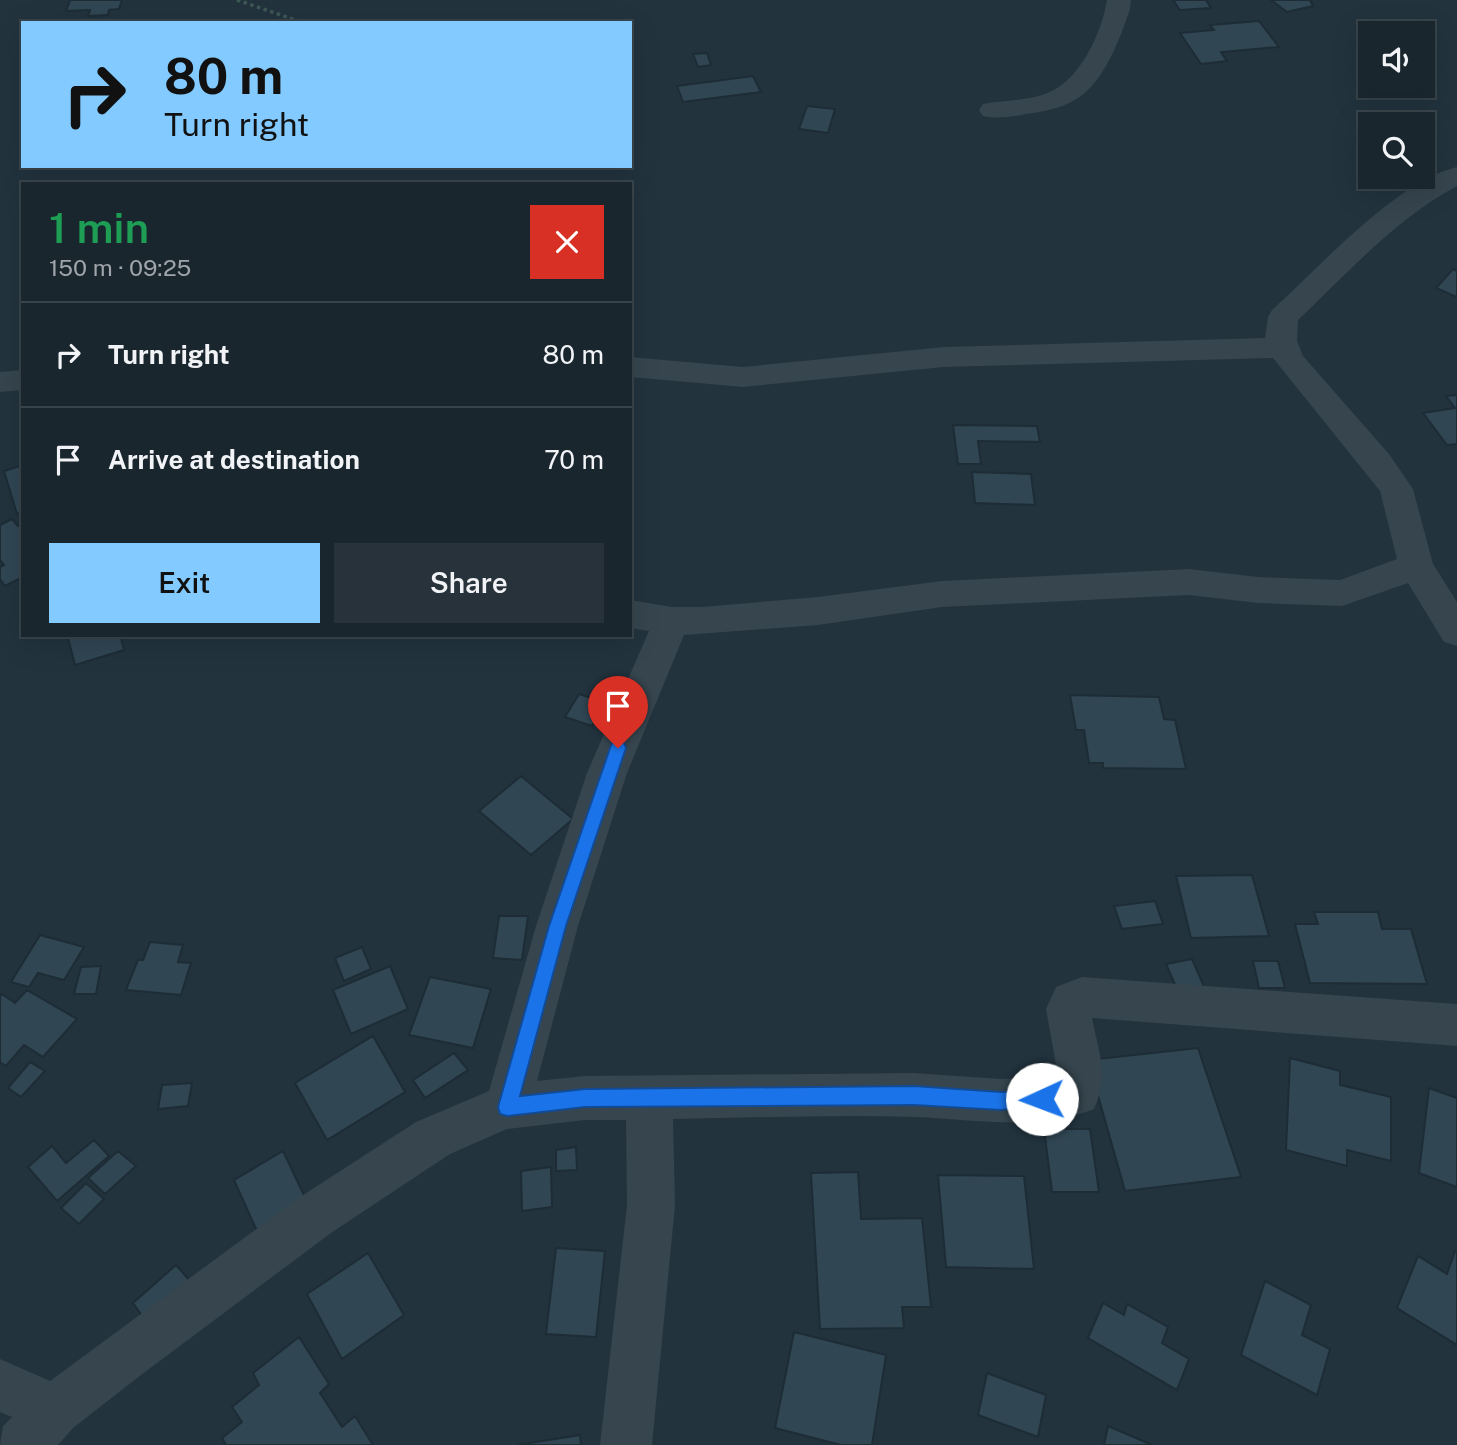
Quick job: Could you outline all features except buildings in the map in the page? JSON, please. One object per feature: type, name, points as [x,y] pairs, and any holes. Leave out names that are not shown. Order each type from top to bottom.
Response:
[{"type":"street","points":[[992,110],[1035,106],[1072,91],[1097,58],[1119,12],[1119,0]]},
{"type":"street","points":[[1457,175],[1378,228],[1283,317],[1279,334],[1282,348],[1377,461],[1396,489],[1416,566],[1457,632]]},
{"type":"street","points":[[632,367],[743,377],[944,357],[1282,348]]},
{"type":"street","points":[[0,382],[21,380]]},
{"type":"street","points":[[632,614],[672,621],[818,611],[942,594],[1189,582],[1258,590],[1342,593],[1416,566]]},
{"type":"street","points":[[507,1107],[557,926],[607,773],[672,621]]},
{"type":"street","points":[[0,1385],[38,1428],[314,1216],[433,1138],[482,1115],[507,1107],[585,1098],[914,1096],[1001,1101],[1063,1098],[1078,1094],[1081,1080],[1068,1009],[1072,1001],[1082,997],[1457,1025]]},
{"type":"street","points":[[626,1445],[651,1205],[649,1098]]},
{"type":"path","points":[[237,0],[298,21]]},
{"type":"route","points":[[618,748],[607,773],[557,926],[507,1107],[585,1098],[914,1096],[1001,1101],[1042,1099]]}]
